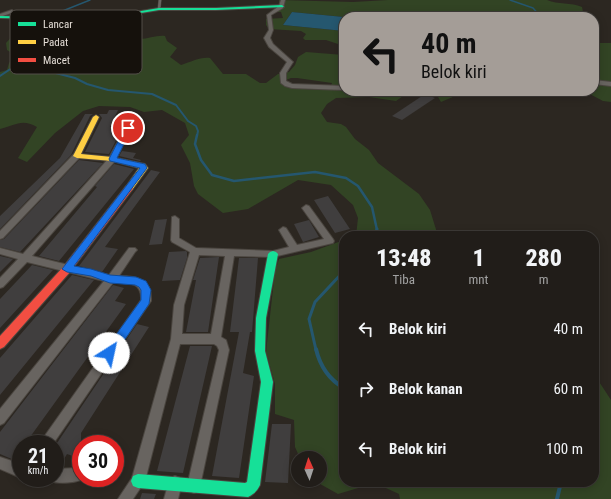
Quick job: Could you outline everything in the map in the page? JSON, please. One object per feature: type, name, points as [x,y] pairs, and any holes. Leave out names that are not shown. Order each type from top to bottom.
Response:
[{"type":"street","points":[[138,10],[159,5],[216,9],[282,3]]},
{"type":"street","points":[[282,3],[270,15],[271,30],[267,36],[268,43],[289,61],[282,74],[283,82],[287,85],[339,88]]},
{"type":"street","points":[[0,17],[10,12]]},
{"type":"street","points":[[0,17],[10,18]]},
{"type":"street","points":[[599,83],[611,84]]},
{"type":"street","points":[[0,236],[77,156],[96,117]]},
{"type":"street","points":[[0,284],[26,257],[112,159],[128,128]]},
{"type":"street","points":[[0,344],[67,269],[144,168],[142,166],[112,159],[77,156]]},
{"type":"street","points":[[175,219],[175,240],[195,251],[273,254],[295,250],[330,240],[306,208]]},
{"type":"street","points":[[283,230],[295,250]]},
{"type":"street","points":[[0,419],[132,250]]},
{"type":"street","points":[[0,251],[110,279],[136,281],[143,284],[147,294],[146,301],[51,435]]},
{"type":"street","points":[[126,499],[138,480],[176,339],[179,305],[195,251]]},
{"type":"street","points":[[215,339],[230,253]]},
{"type":"street","points":[[138,480],[175,483],[230,494],[248,490],[253,485],[267,382],[262,369],[260,355],[266,292],[273,254]]},
{"type":"street","points":[[176,339],[215,339],[222,343],[224,350],[194,486]]},
{"type":"street","points":[[0,463],[12,468]]},
{"type":"street","points":[[171,499],[175,483]]},
{"type":"green space","points":[[279,0],[353,2],[388,0],[547,0],[578,5],[582,7],[583,12],[339,12],[339,17],[292,12],[283,25],[339,31],[339,44],[326,40],[305,40],[303,38],[306,34],[301,31],[269,29],[266,25],[266,19],[283,18],[281,12],[270,12],[279,7]]},
{"type":"green space","points":[[165,36],[167,41],[177,48],[170,57],[181,65],[199,59],[210,58],[223,74],[246,74],[260,83],[266,83],[278,74],[289,72],[295,65],[298,57],[306,52],[339,55],[339,96],[403,96],[396,101],[369,97],[336,98],[327,104],[321,113],[327,122],[341,124],[346,127],[355,139],[369,150],[378,163],[419,194],[430,210],[436,231],[357,231],[358,218],[353,205],[331,185],[298,180],[248,209],[223,213],[198,194],[194,186],[190,163],[181,145],[189,135],[185,123],[162,110],[144,112],[130,107],[99,106],[83,111],[55,133],[27,162],[18,158],[37,127],[31,124],[22,123],[0,129],[0,72],[7,70],[10,62],[10,74],[142,74],[142,39]],"holes":[[[291,78],[297,78],[332,83],[329,90],[296,88],[290,87],[281,82]]]},
{"type":"green space","points":[[10,39],[10,52],[7,50],[6,43]]},
{"type":"green space","points":[[599,43],[611,43],[611,102],[603,101],[594,96],[599,96]]},
{"type":"green space","points":[[436,96],[455,96],[441,102]]},
{"type":"green space","points":[[339,242],[339,487],[362,487],[338,494],[326,487],[327,487],[327,451],[297,451],[295,447],[294,420],[275,414],[275,384],[266,352],[275,271],[279,259],[311,252]]},
{"type":"green space","points":[[599,382],[611,400],[611,499],[400,499],[399,494],[384,487],[599,487]]},
{"type":"water","points":[[292,12],[339,17],[339,31],[283,25]]},
{"type":"building","points":[[422,96],[430,96],[435,98],[402,120],[392,116]]},
{"type":"building","points":[[109,110],[118,110],[110,127],[123,127],[109,154],[85,152],[102,118],[99,114],[107,114]]},
{"type":"building","points":[[85,114],[93,114],[90,116],[71,155],[0,229],[0,216],[60,158]]},
{"type":"building","points":[[122,151],[136,153],[133,158],[141,160],[119,156]]},
{"type":"building","points":[[79,160],[103,163],[20,252],[0,247],[0,240],[4,239]]},
{"type":"building","points":[[114,164],[134,169],[59,261],[39,256],[97,187],[95,186]]},
{"type":"building","points":[[151,170],[160,172],[105,247],[118,249],[102,272],[79,266]]},
{"type":"building","points":[[328,196],[350,229],[335,233],[314,200]]},
{"type":"building","points":[[167,219],[162,244],[149,245],[155,220]]},
{"type":"building","points":[[309,220],[319,237],[303,242],[294,224]]},
{"type":"building","points":[[186,251],[187,258],[180,280],[162,281],[169,252]]},
{"type":"building","points":[[0,256],[13,259],[0,272]]},
{"type":"building","points":[[219,257],[208,332],[186,332],[196,280],[193,280],[200,258]]},
{"type":"building","points":[[239,258],[258,258],[252,332],[250,332],[243,373],[254,376],[239,478],[212,476],[239,332],[230,332]]},
{"type":"building","points":[[32,265],[53,270],[0,328],[0,299]]},
{"type":"building","points":[[72,275],[94,280],[0,395],[0,358]]},
{"type":"building","points":[[113,285],[124,288],[115,301],[126,304],[31,435],[12,435],[12,459],[0,454],[0,432]]},
{"type":"building","points":[[137,324],[149,327],[81,435],[72,435],[72,456],[67,454],[64,459],[64,435],[62,435]]},
{"type":"building","points":[[190,346],[212,346],[183,473],[157,471]]},
{"type":"building","points":[[272,424],[291,424],[288,483],[265,482]]},
{"type":"building","points":[[142,493],[156,494],[154,499],[140,499]]},
{"type":"waterway","points":[[65,10],[90,0]]},
{"type":"waterway","points":[[510,0],[533,8],[537,12]]},
{"type":"waterway","points":[[0,76],[10,69]]},
{"type":"waterway","points":[[59,74],[108,90],[152,94],[176,105],[188,121],[196,126],[198,131],[197,136]]},
{"type":"waterway","points":[[197,135],[195,144],[201,160],[212,175],[234,181],[315,172],[346,178],[358,186],[372,207],[377,229]]},
{"type":"waterway","points":[[316,350],[309,319],[315,302],[339,276]]},
{"type":"waterway","points":[[316,349],[322,366],[329,376],[339,385]]},
{"type":"waterway","points":[[557,499],[560,487]]},
{"type":"traffic: fast","points":[[142,12],[159,9],[216,9],[282,6]]},
{"type":"traffic: fast","points":[[0,17],[10,17]]},
{"type":"traffic: fast","points":[[138,481],[248,490],[253,485],[267,382],[260,351],[261,318],[273,254]]},
{"type":"traffic: slow","points":[[96,117],[77,156],[112,159],[142,166],[144,168],[129,188]]},
{"type":"traffic: jam","points":[[0,344],[67,269],[129,188]]},
{"type":"route","points":[[109,353],[146,301],[146,290],[143,284],[136,281],[110,279],[91,273],[67,269],[144,168],[142,166],[112,159],[128,128]]}]
